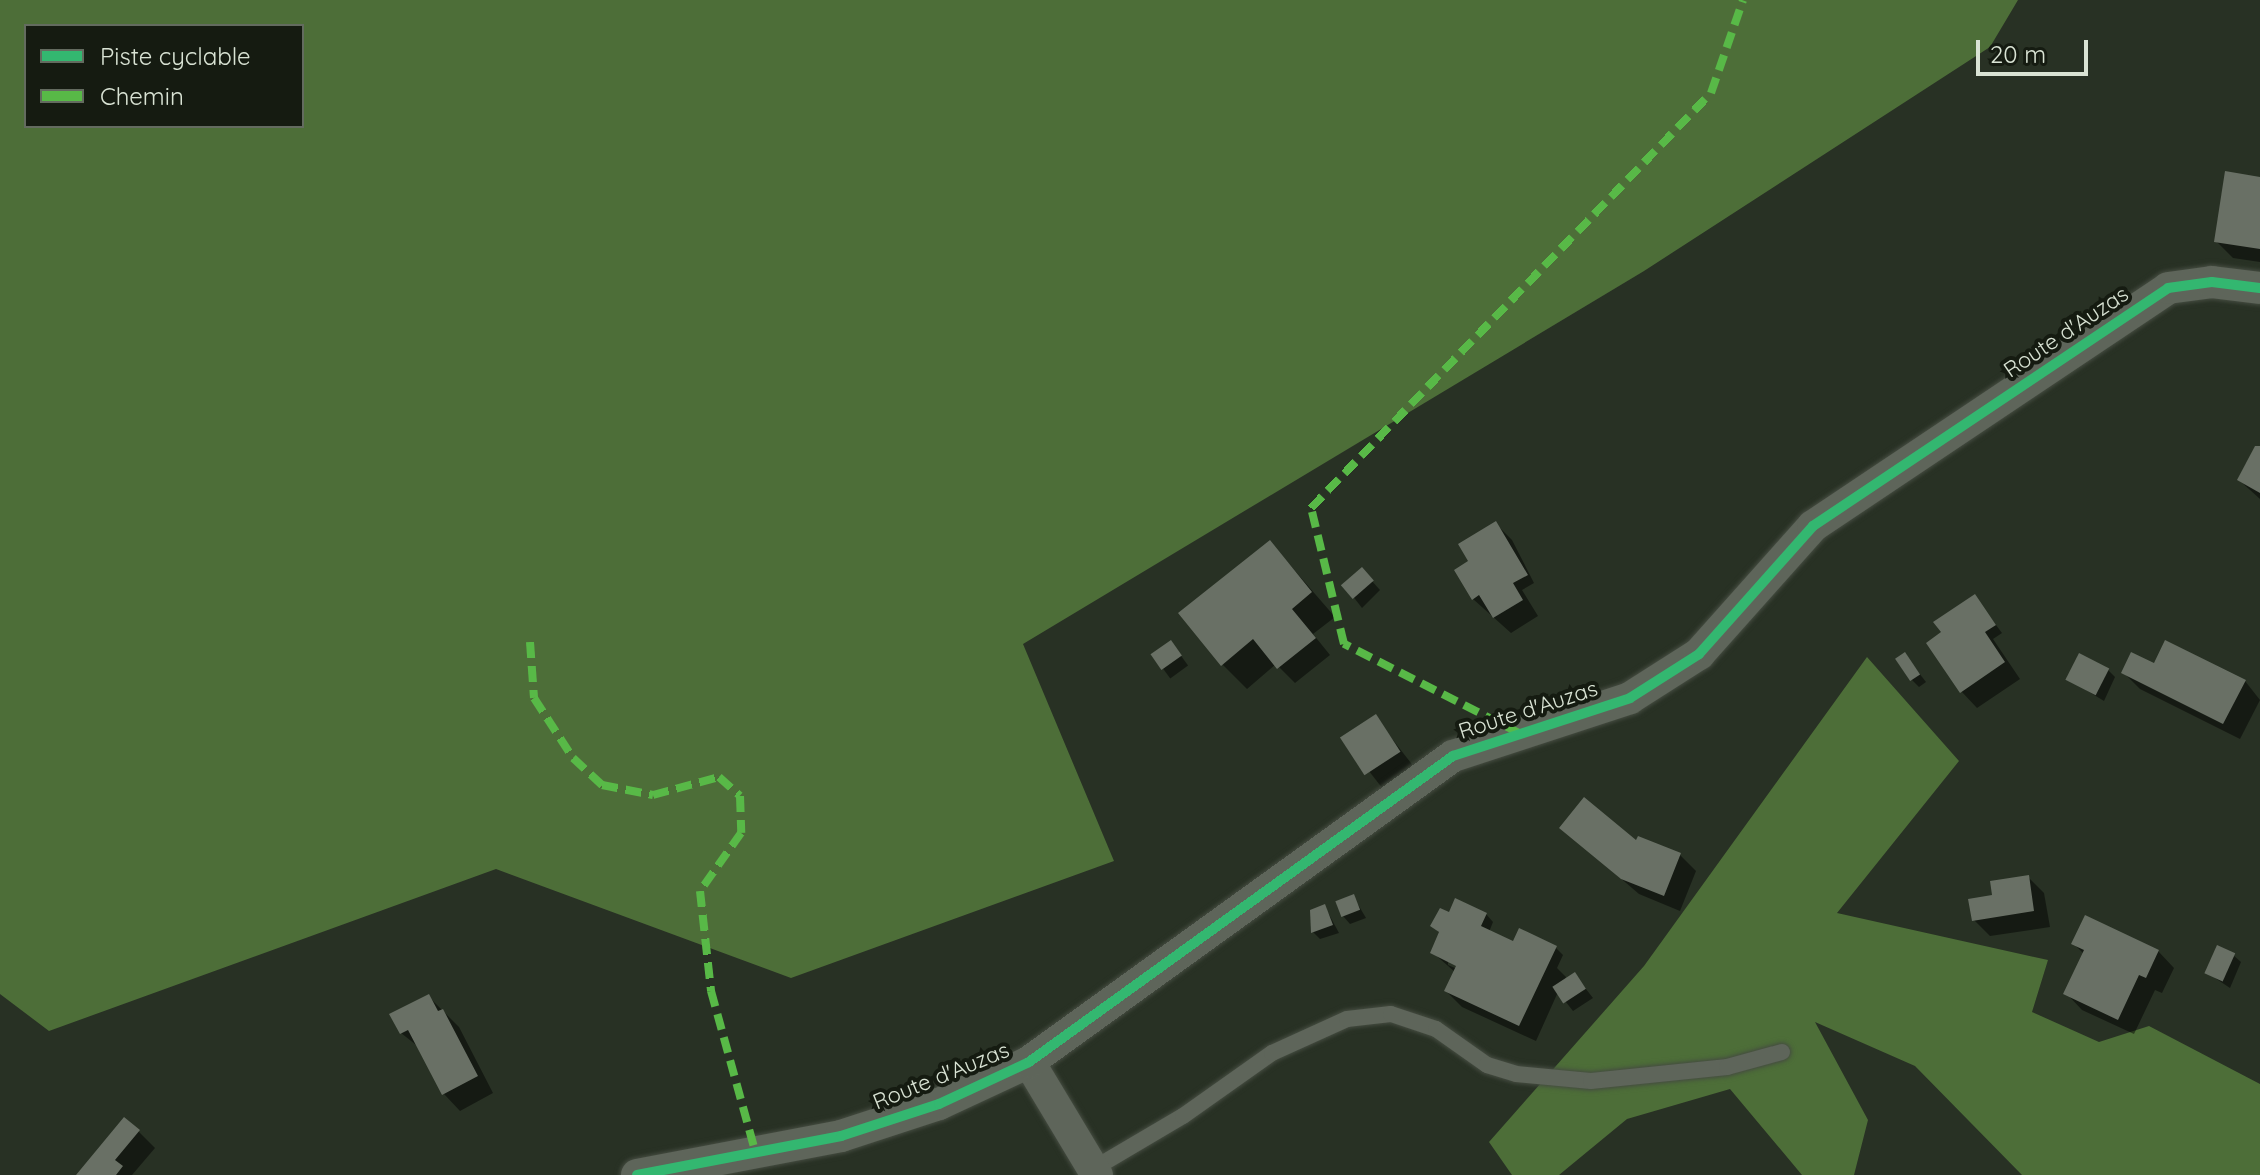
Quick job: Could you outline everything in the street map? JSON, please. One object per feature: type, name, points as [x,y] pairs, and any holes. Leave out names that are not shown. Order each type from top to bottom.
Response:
[{"type":"street","name":"Route d'Auzas","points":[[637,1175],[841,1136],[939,1104],[1029,1062],[1453,756],[1630,698],[1699,654],[1813,526],[2168,288],[2212,282],[2260,288]]},
{"type":"street","points":[[1029,1062],[1095,1172]]},
{"type":"lane","points":[[1095,1172],[1183,1116],[1272,1053],[1347,1019],[1391,1014],[1436,1029],[1487,1065],[1516,1074],[1591,1081],[1727,1067],[1782,1052]]},
{"type":"green space","points":[[0,0],[2018,0],[1990,47],[1644,271],[1023,644],[1114,861],[791,978],[496,869],[49,1031],[0,994]]},
{"type":"green space","points":[[1867,657],[1959,761],[1837,913],[2048,960],[2032,1012],[2099,1042],[2149,1026],[2260,1084],[2260,1175],[2022,1175],[1915,1066],[1815,1022],[1868,1120],[1854,1175],[1802,1175],[1730,1089],[1627,1119],[1559,1175],[1512,1175],[1489,1142],[1644,966]]},
{"type":"building","points":[[2225,171],[2260,177],[2260,249],[2214,242]]},
{"type":"building","points":[[2255,446],[2260,446],[2260,493],[2237,480]]},
{"type":"building","points":[[1496,521],[1528,575],[1513,583],[1523,600],[1493,618],[1479,595],[1472,600],[1454,570],[1468,561],[1458,544]]},
{"type":"building","points":[[1270,540],[1312,592],[1292,609],[1316,638],[1277,669],[1253,639],[1221,666],[1178,613]]},
{"type":"building","points":[[1362,567],[1374,581],[1353,599],[1341,585]]},
{"type":"building","points":[[1975,594],[1996,625],[1985,632],[2005,662],[1960,693],[1926,643],[1941,632],[1933,622]]},
{"type":"building","points":[[1171,640],[1182,656],[1161,670],[1151,654]]},
{"type":"building","points":[[2165,640],[2246,680],[2223,724],[2121,673],[2131,652],[2154,663]]},
{"type":"building","points":[[1905,652],[1920,674],[1910,681],[1895,659]]},
{"type":"building","points":[[2079,653],[2109,668],[2096,695],[2065,680]]},
{"type":"building","points":[[1376,714],[1401,752],[1364,775],[1340,737]]},
{"type":"building","points":[[1584,797],[1636,840],[1638,836],[1681,853],[1664,896],[1621,879],[1559,828]]},
{"type":"building","points":[[2029,875],[2034,911],[1972,921],[1968,899],[1992,895],[1990,881]]},
{"type":"building","points":[[1354,894],[1360,910],[1341,917],[1335,901]]},
{"type":"building","points":[[1455,898],[1487,913],[1481,926],[1513,941],[1519,928],[1557,946],[1519,1026],[1444,991],[1456,966],[1430,953],[1439,932],[1430,926],[1440,908],[1449,912]]},
{"type":"building","points":[[1325,904],[1333,925],[1311,933],[1310,910]]},
{"type":"building","points":[[2085,915],[2159,950],[2146,978],[2139,975],[2118,1020],[2063,994],[2084,950],[2071,944]]},
{"type":"building","points":[[2217,945],[2235,953],[2223,981],[2204,973]]},
{"type":"building","points":[[1575,972],[1586,989],[1563,1003],[1552,987]]},
{"type":"building","points":[[429,994],[438,1011],[443,1009],[478,1076],[442,1095],[408,1030],[400,1034],[389,1014]]},
{"type":"building","points":[[124,1117],[140,1130],[115,1160],[123,1166],[116,1175],[76,1175]]},
{"type":"marked path","points":[[1521,734],[1344,644],[1311,508],[1711,93],[1743,0]]},
{"type":"marked path","points":[[530,642],[534,698],[573,758],[602,785],[653,795],[719,777],[740,796],[741,833],[700,891],[711,991],[755,1151]]},
{"type":"cycle path","points":[[637,1175],[841,1136],[939,1104],[1029,1062],[1453,756],[1630,698],[1699,654],[1813,526],[2168,288],[2212,282],[2260,288]]}]
